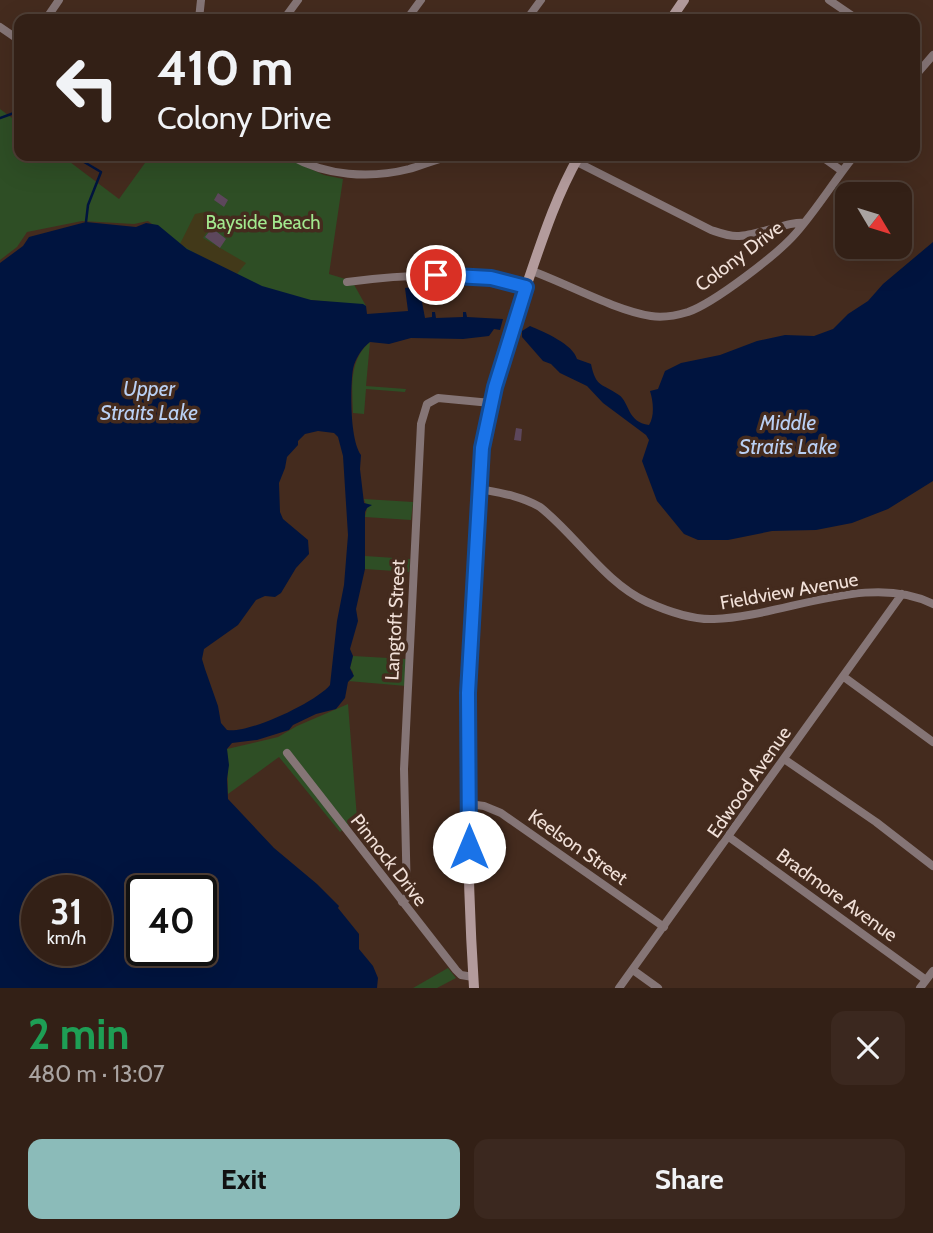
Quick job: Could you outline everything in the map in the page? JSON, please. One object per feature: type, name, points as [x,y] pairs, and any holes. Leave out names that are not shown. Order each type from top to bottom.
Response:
[{"type":"street","points":[[829,0],[849,14]]},
{"type":"street","points":[[920,70],[933,55]]},
{"type":"street","points":[[311,161],[349,174],[377,175],[408,169],[429,161]]},
{"type":"street","points":[[473,983],[468,693],[482,448],[491,404],[531,271],[572,161]]},
{"type":"street","points":[[579,161],[711,230],[736,237],[768,232],[798,221],[804,223]]},
{"type":"street","points":[[828,161],[842,171]]},
{"type":"street","name":"Colony Drive","points":[[531,271],[652,317],[690,311],[775,254],[804,223],[849,161]]},
{"type":"street","points":[[347,282],[395,276],[467,276],[526,287]]},
{"type":"street","name":"Langtoft Street","points":[[402,902],[407,898],[404,769],[421,424],[427,404],[438,398],[491,404]]},
{"type":"street","name":"Fieldview Avenue","points":[[480,489],[509,494],[540,507],[630,592],[674,612],[711,620],[779,610],[858,593],[902,593],[933,604]]},
{"type":"street","name":"Edwood Avenue","points":[[619,988],[902,593]]},
{"type":"street","points":[[844,677],[933,742]]},
{"type":"street","name":"Pinnock Drive","points":[[287,753],[461,975],[473,983]]},
{"type":"street","points":[[784,759],[876,822],[933,866]]},
{"type":"street","name":"Keelson Street","points":[[469,804],[484,806],[501,813],[664,927]]},
{"type":"street","name":"Bradmore Avenue","points":[[729,837],[926,979]]},
{"type":"street","points":[[633,970],[657,988]]},
{"type":"street","points":[[920,988],[933,971]]},
{"type":"green space","name":"Bayside Beach","points":[[0,109],[14,119],[14,161],[69,161],[119,199],[146,161],[293,161],[324,175],[343,179],[329,274],[352,281],[366,306],[301,299],[231,284],[148,221],[134,224],[82,221],[27,232],[17,247],[0,260]]},
{"type":"green space","points":[[370,342],[366,386],[406,389],[405,392],[366,389],[364,414],[353,413],[352,384],[355,365]]},
{"type":"green space","points":[[364,499],[413,502],[411,520],[365,517],[367,508]]},
{"type":"green space","points":[[365,556],[410,559],[409,572],[365,569]]},
{"type":"green space","points":[[353,656],[406,659],[406,686],[348,681],[352,679],[353,672],[350,668]]},
{"type":"green space","points":[[348,704],[357,818],[340,832],[279,757],[228,794],[227,749],[278,737]]},
{"type":"green space","points":[[448,968],[456,978],[437,988],[413,988]]},
{"type":"sand","points":[[205,212],[214,221],[203,238],[246,263],[237,274],[180,244],[195,214]]},
{"type":"water","name":"Upper Straits Lake","points":[[86,222],[136,227],[146,223],[158,225],[187,249],[262,286],[311,300],[363,304],[367,314],[408,311],[405,288],[419,286],[425,318],[432,317],[432,312],[435,312],[436,318],[463,317],[463,312],[466,312],[467,317],[503,319],[500,330],[494,329],[489,336],[463,339],[411,338],[389,344],[370,342],[359,354],[353,369],[352,414],[357,448],[361,455],[364,503],[372,505],[365,512],[365,569],[356,609],[358,621],[350,649],[353,656],[350,668],[354,676],[348,682],[345,698],[336,709],[316,714],[293,725],[289,730],[257,740],[232,743],[227,749],[228,799],[274,848],[339,906],[359,934],[359,949],[373,966],[378,978],[377,988],[0,988],[0,263],[23,246],[29,237]],"holes":[[[318,431],[334,433],[338,437],[343,456],[348,535],[330,685],[311,700],[266,722],[227,730],[221,723],[202,659],[204,649],[238,625],[256,600],[265,596],[275,597],[281,593],[296,568],[309,554],[308,540],[283,519],[280,512],[279,483],[287,457],[305,434]]]},
{"type":"water","name":"Middle Straits Lake","points":[[933,242],[933,481],[888,509],[852,523],[816,530],[772,531],[728,540],[698,540],[684,534],[657,501],[642,461],[649,440],[646,435],[603,403],[587,386],[543,361],[522,337],[522,331],[530,326],[570,348],[577,359],[591,364],[600,384],[623,398],[633,416],[649,425],[653,413],[650,391],[658,389],[665,371],[681,363],[720,355],[757,341],[785,335],[814,336],[833,329]]},
{"type":"building","points":[[218,193],[228,200],[224,207],[214,200]]},
{"type":"building","points":[[212,228],[226,239],[220,248],[205,237]]},
{"type":"building","points":[[516,428],[522,429],[521,441],[514,440]]},
{"type":"waterway","points":[[0,118],[14,113]]},
{"type":"waterway","points":[[82,161],[101,172],[88,205],[86,222]]},
{"type":"route","points":[[436,275],[491,278],[526,287],[495,387],[482,448],[468,693],[469,847]]}]
